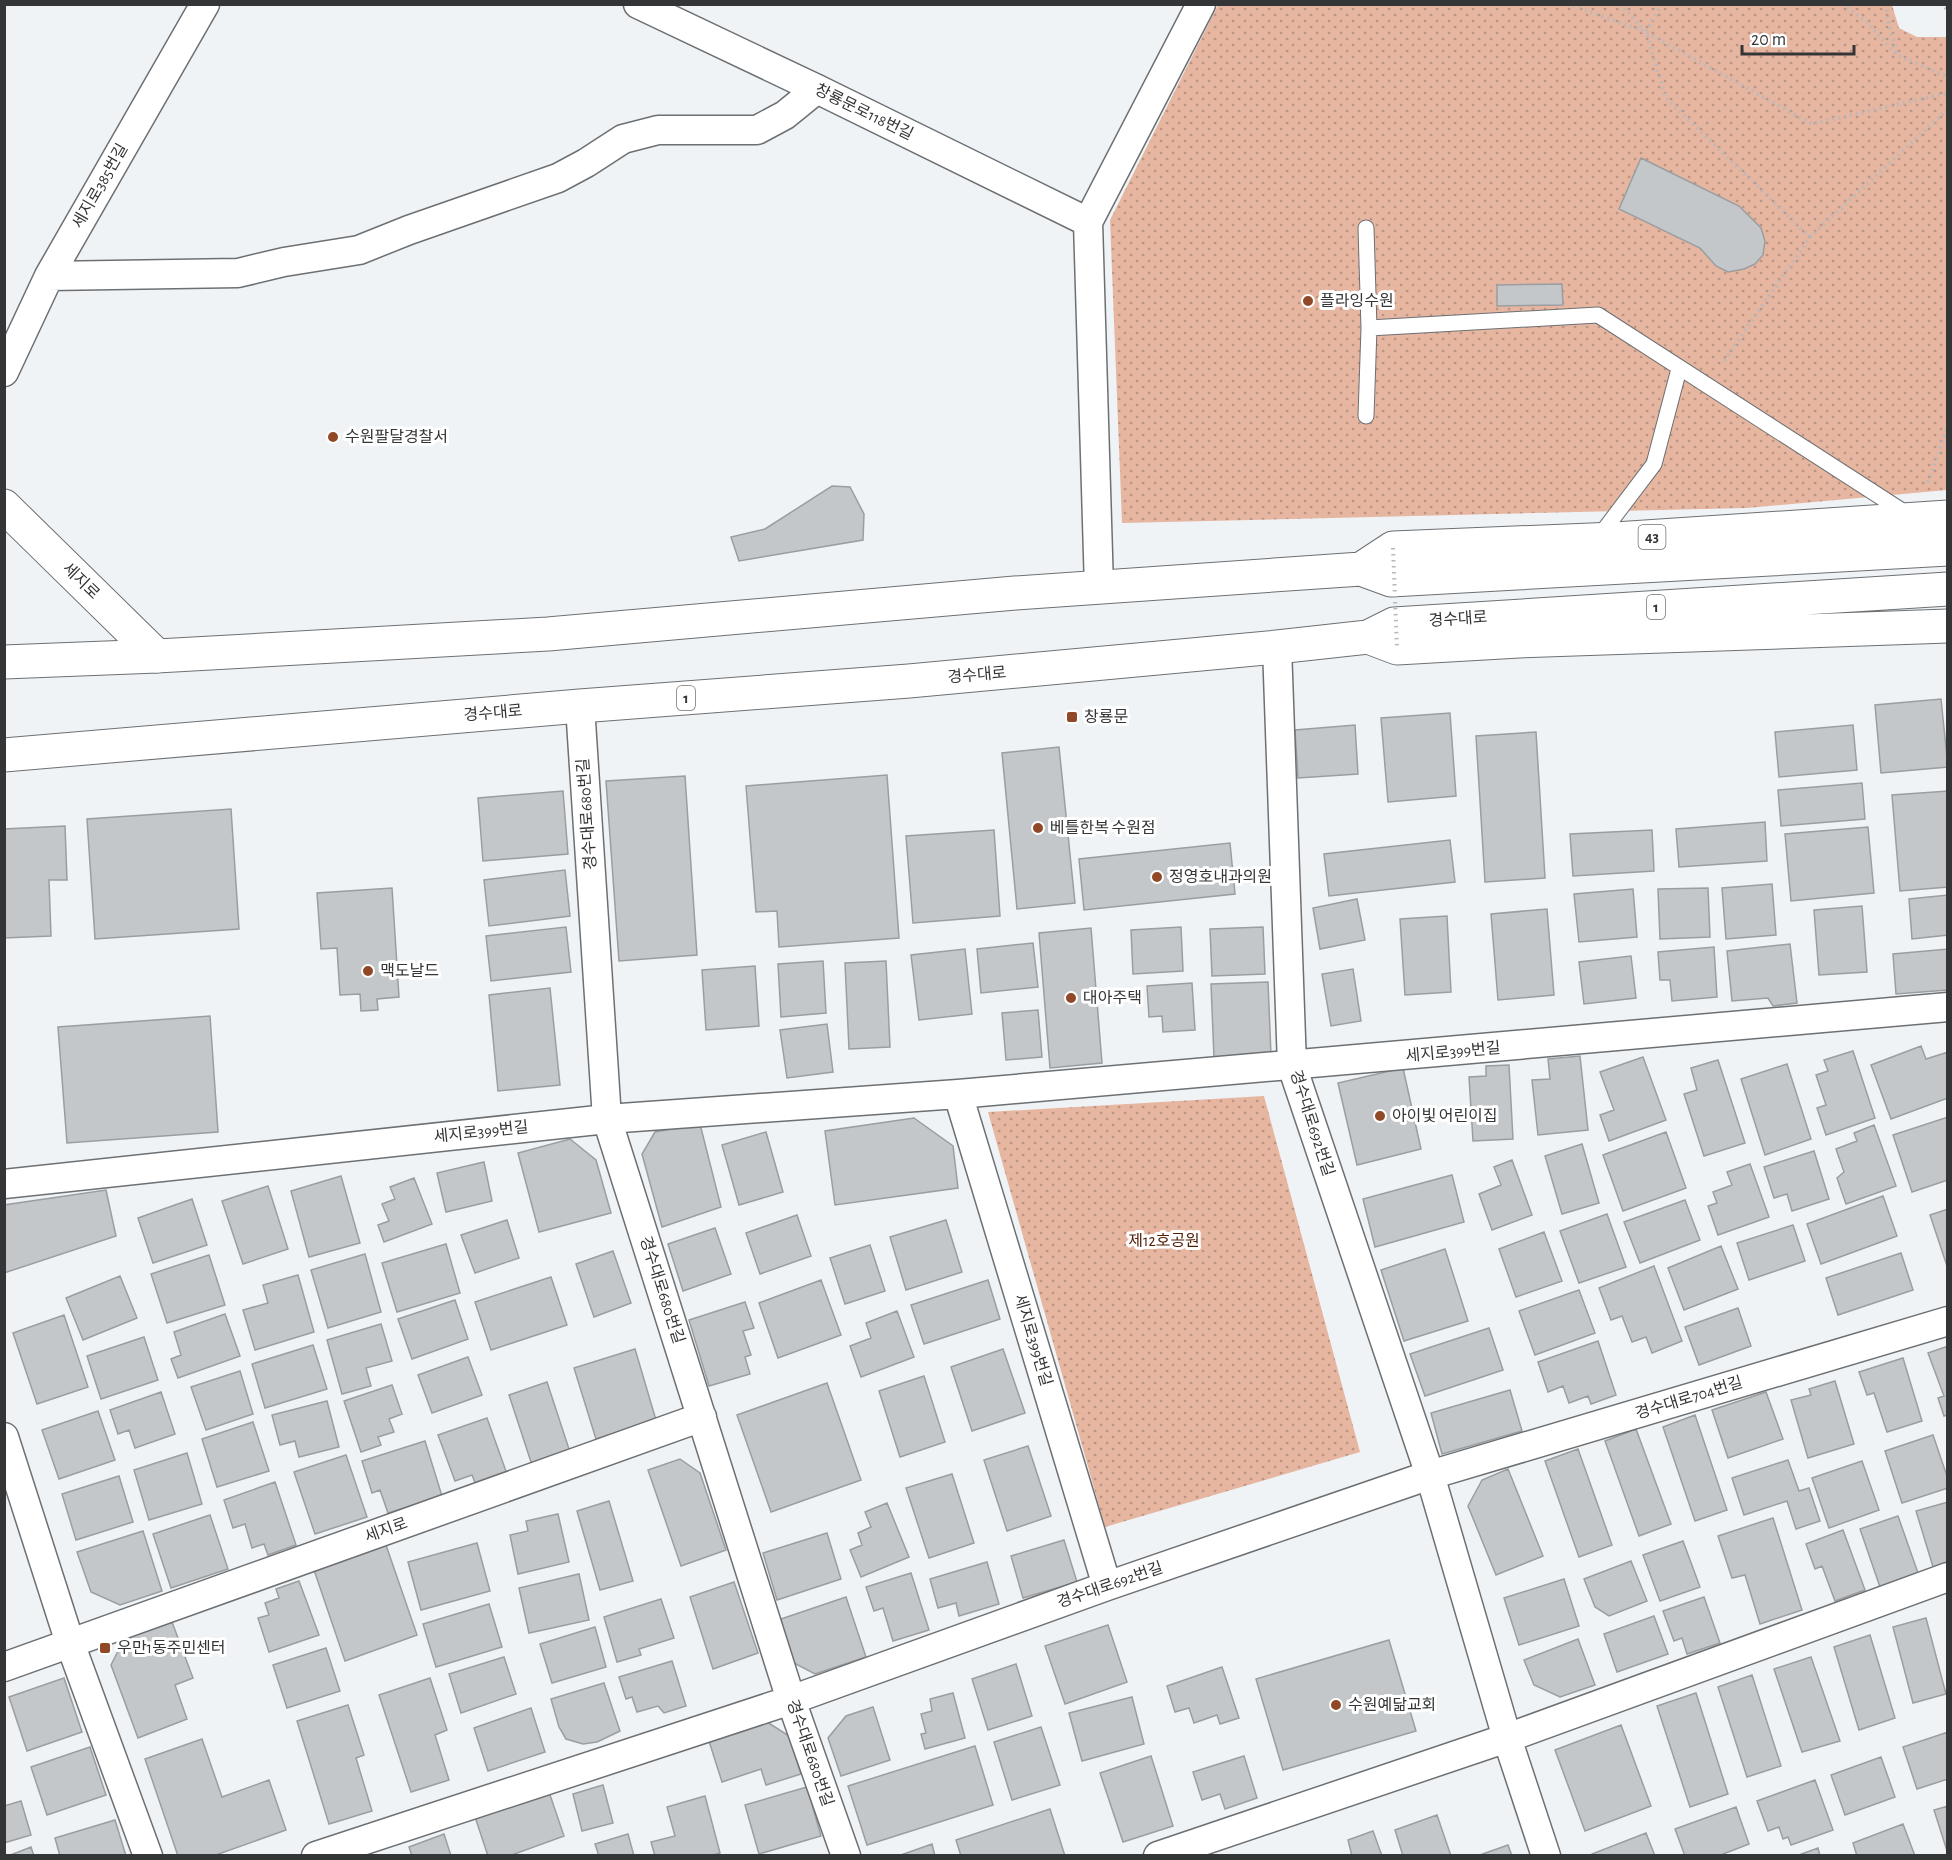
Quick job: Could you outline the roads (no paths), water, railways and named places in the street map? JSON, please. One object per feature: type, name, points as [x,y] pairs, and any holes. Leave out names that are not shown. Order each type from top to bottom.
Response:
[{"type":"main road","name":"세지로","points":[[4,506],[157,656]]},
{"type":"main road","name":"43","points":[[1361,569],[1393,548],[1596,540],[1947,517]]},
{"type":"main road","points":[[4,662],[157,656],[548,634],[1003,594],[1361,569],[1391,580],[1947,549]]},
{"type":"main road","name":"경수대로","points":[[4,755],[580,706],[909,681],[1277,647],[1382,643],[1394,624],[1947,589]]},
{"type":"main road","points":[[1382,643],[1520,641],[1947,626]]},
{"type":"street","name":"세지로385번길","points":[[4,372],[49,276],[204,4]]},
{"type":"street","name":"창룡문로118번길","points":[[638,4],[1088,222]]},
{"type":"street","points":[[1099,588],[1088,222],[1201,4]]},
{"type":"street","points":[[49,276],[238,273],[284,262],[359,250],[558,178],[623,139],[658,129],[757,130],[785,115],[817,89]]},
{"type":"street","name":"경수대로692번길","points":[[1277,647],[1292,1066],[1430,1475],[1507,1738],[1546,1856]]},
{"type":"street","name":"경수대로680번길","points":[[580,706],[608,1119],[791,1700],[846,1856]]},
{"type":"street","name":"세지로399번길","points":[[4,1184],[608,1119],[958,1094],[1947,1007]]},
{"type":"street","name":"세지로399번길","points":[[958,1094],[1107,1586]]},
{"type":"street","name":"경수대로704번길","points":[[1430,1475],[1947,1321]]},
{"type":"street","name":"세지로","points":[[4,1667],[702,1417]]},
{"type":"street","points":[[4,1437],[70,1643],[148,1856]]},
{"type":"street","name":"경수대로692번길","points":[[791,1700],[1107,1586],[1430,1475]]},
{"type":"street","points":[[1158,1856],[1507,1738],[1947,1577]]},
{"type":"street","points":[[316,1856],[791,1700]]},
{"type":"lane","points":[[1366,228],[1369,328],[1366,416]]},
{"type":"lane","points":[[1369,328],[1598,315],[1915,519]]},
{"type":"lane","points":[[1596,540],[1654,464],[1679,369]]},
{"type":"place","name":"플라잉수원","points":[[1308,301]]},
{"type":"place","name":"수원팔달경찰서","points":[[333,437]]},
{"type":"place","name":"창룡문","points":[[1072,717]]},
{"type":"place","name":"베틀한복 수원점","points":[[1038,828]]},
{"type":"place","name":"정영호내과의원","points":[[1157,877]]},
{"type":"place","name":"맥도날드","points":[[368,971]]},
{"type":"place","name":"대아주택","points":[[1071,998]]},
{"type":"place","name":"아이빛 어린이집","points":[[1380,1116]]},
{"type":"place","name":"우만1동주민센터","points":[[105,1648]]},
{"type":"place","name":"수원예닮교회","points":[[1336,1705]]},
{"type":"park label","name":"제12호공원","points":[[1164,1241]]}]
